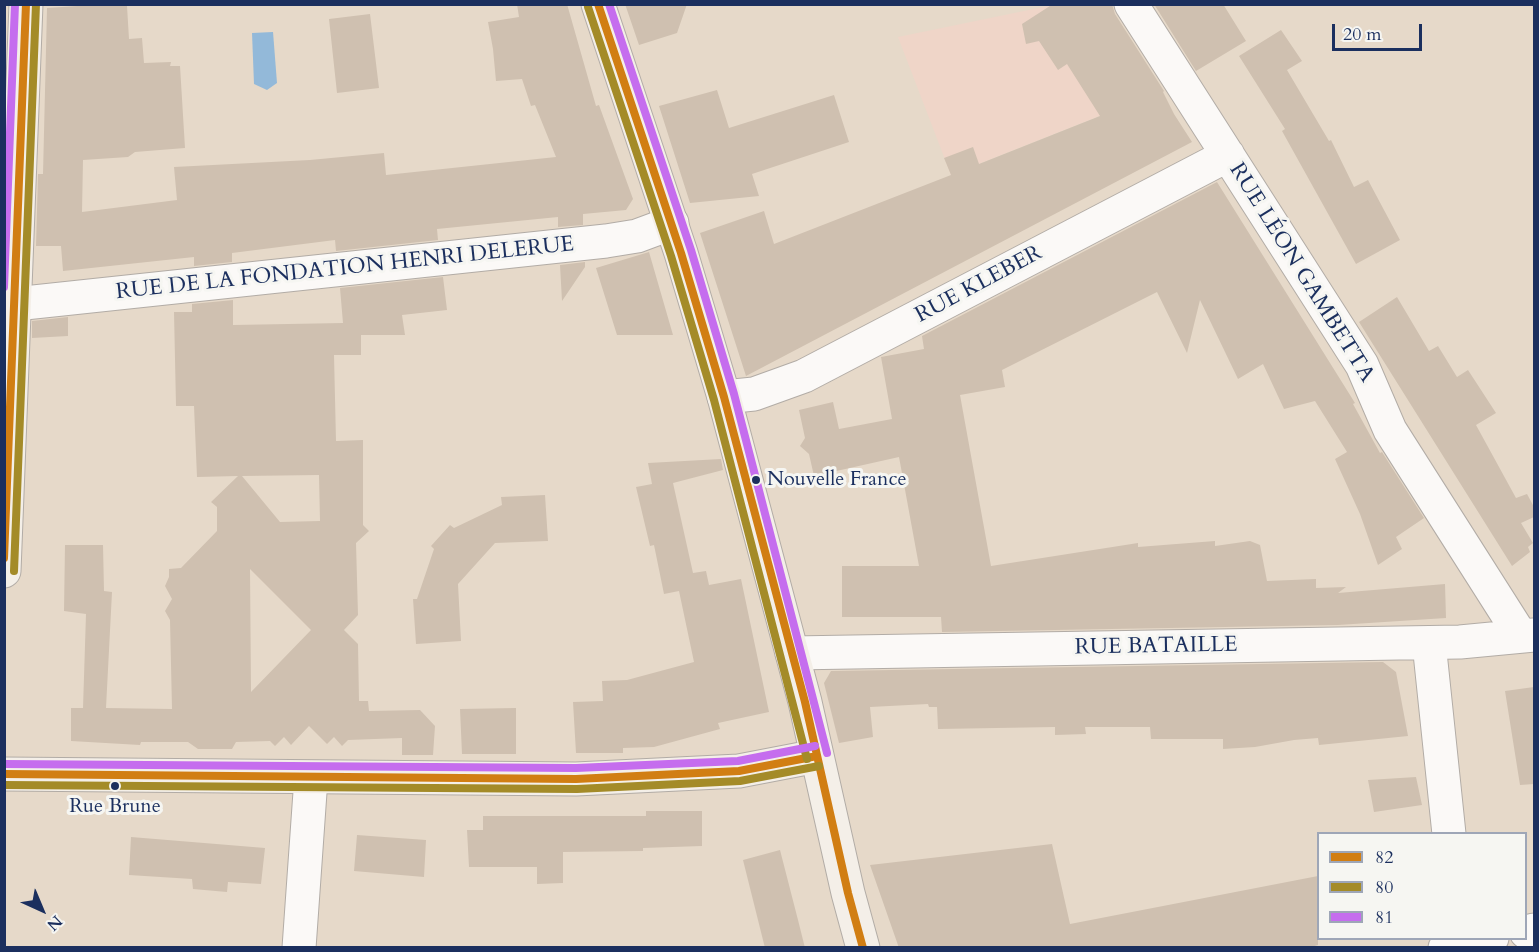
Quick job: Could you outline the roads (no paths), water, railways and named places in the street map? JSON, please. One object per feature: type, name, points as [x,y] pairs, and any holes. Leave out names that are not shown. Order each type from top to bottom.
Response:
[{"type":"main road","points":[[4,571],[26,4]]},
{"type":"main road","points":[[598,4],[672,224],[724,397],[805,702],[848,893],[863,948]]},
{"type":"main road","points":[[4,774],[540,780],[739,771],[817,756]]},
{"type":"street","name":"RUE LÉON GAMBETTA","points":[[1131,4],[1362,365],[1390,430],[1528,635]]},
{"type":"street","name":"RUE KLEBER","points":[[724,397],[765,391],[818,369],[1228,155]]},
{"type":"street","name":"RUE DE LA FONDATION HENRI DELERUE","points":[[15,304],[623,239],[672,224]]},
{"type":"street","name":"RUE BATAILLE","points":[[792,652],[1429,643],[1528,635]]},
{"type":"street","points":[[1429,643],[1449,832]]},
{"type":"street","points":[[299,948],[311,778]]},
{"type":"street","points":[[1455,944],[1485,940]]},
{"type":"water","points":[[273,32],[277,83],[267,90],[254,84],[252,33]]},
{"type":"place","name":"Nouvelle France","points":[[756,480]]},
{"type":"place","name":"Rue Brune","points":[[115,786]]}]
